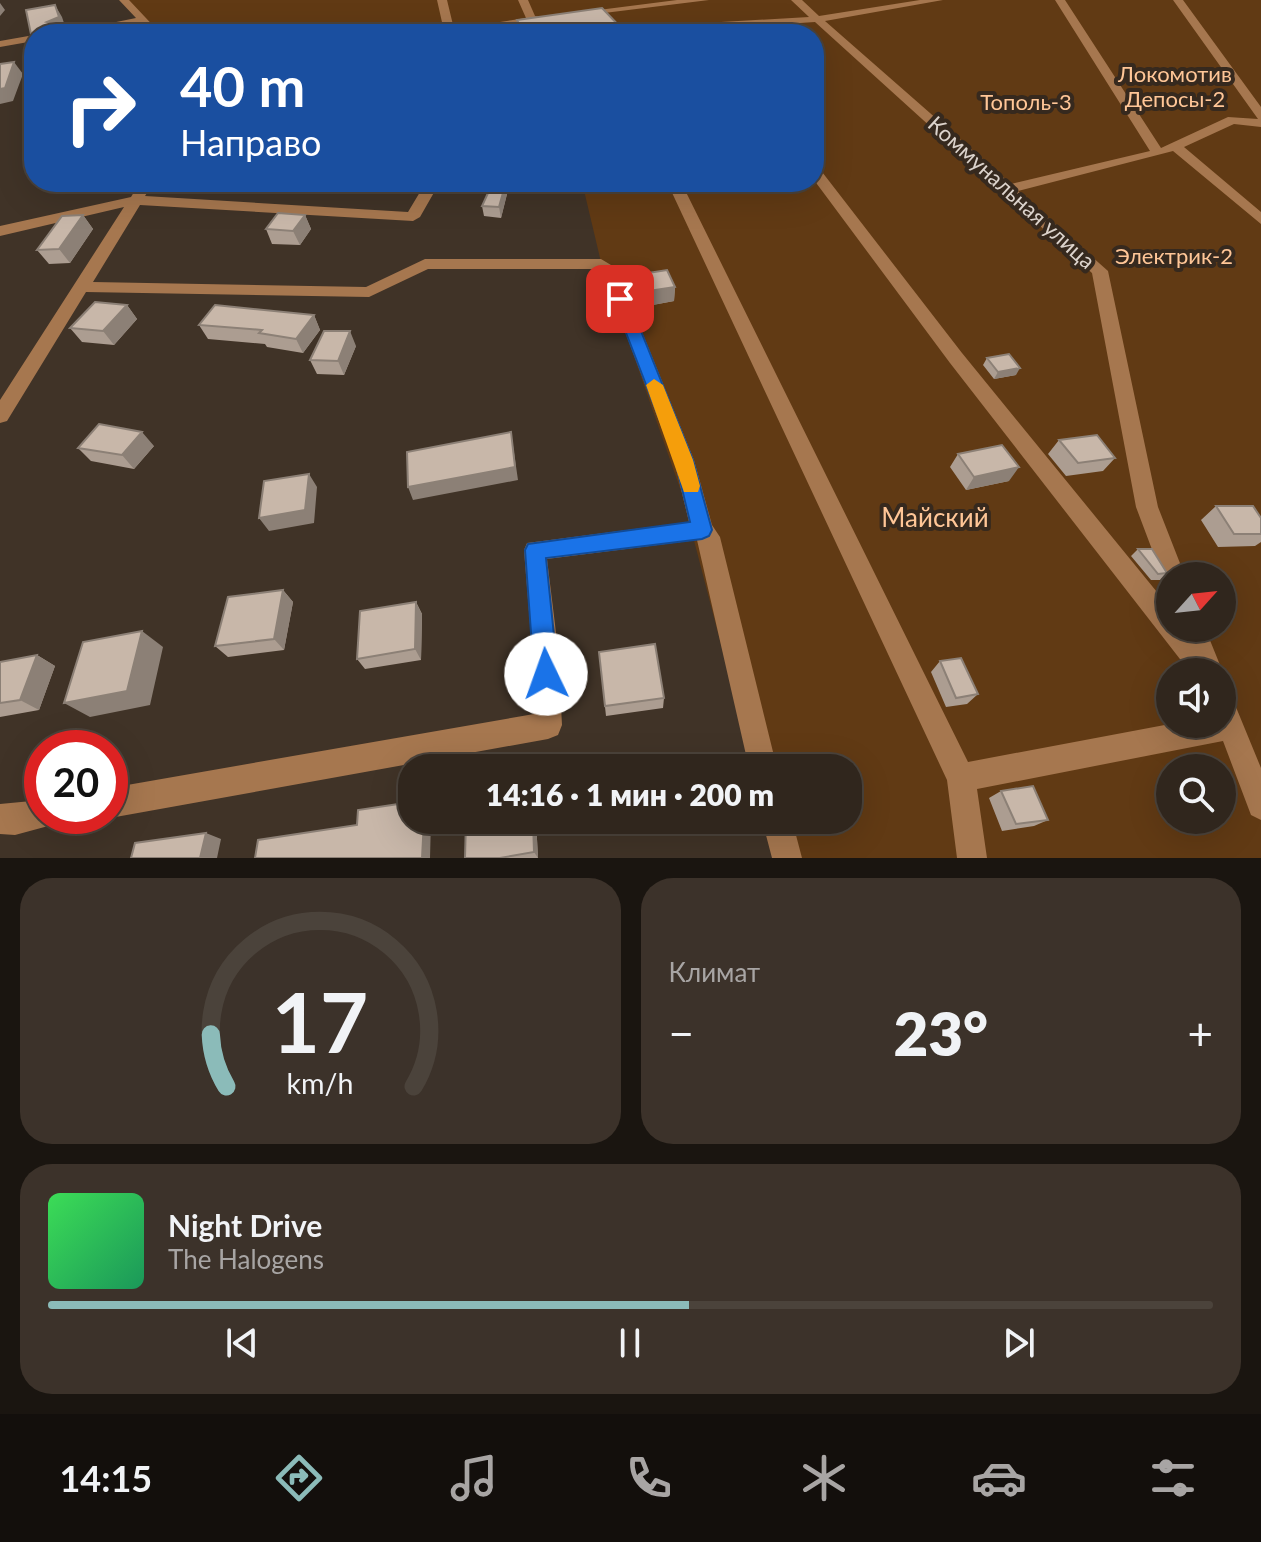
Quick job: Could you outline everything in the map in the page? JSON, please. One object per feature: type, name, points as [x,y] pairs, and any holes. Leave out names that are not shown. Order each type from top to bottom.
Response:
[{"type":"lane","points":[[124,0],[147,24]]},
{"type":"lane","points":[[442,0],[446,24]]},
{"type":"lane","points":[[523,0],[532,20]]},
{"type":"lane","points":[[571,14],[657,2],[704,0]]},
{"type":"lane","name":"Коммунальная улица","points":[[796,0],[823,24]]},
{"type":"lane","points":[[767,24],[938,0]]},
{"type":"lane","points":[[1060,0],[1158,153]]},
{"type":"lane","points":[[1178,0],[1261,116]]},
{"type":"lane","points":[[508,24],[558,16]]},
{"type":"lane","points":[[120,24],[143,20]]},
{"type":"lane","name":"Коммунальная улица","points":[[824,25],[1100,271],[1147,507],[1168,562]]},
{"type":"lane","points":[[0,44],[24,40]]},
{"type":"lane","points":[[1008,189],[1158,153],[1232,120],[1261,123]]},
{"type":"lane","points":[[1175,146],[1261,220]]},
{"type":"lane","points":[[824,184],[956,358],[1156,610]]},
{"type":"lane","points":[[0,416],[140,192]]},
{"type":"lane","points":[[0,231],[135,200],[413,217],[427,192]]},
{"type":"lane","points":[[679,192],[961,778],[972,858]]},
{"type":"lane","points":[[81,287],[369,292],[425,264],[601,264],[610,272],[684,460],[702,530],[709,537],[760,754]]},
{"type":"lane","points":[[128,800],[548,725],[545,649],[535,550],[702,530]]},
{"type":"lane","points":[[1182,642],[1196,658]]},
{"type":"lane","points":[[961,778],[1156,732]]},
{"type":"lane","points":[[1235,738],[1261,805]]},
{"type":"lane","points":[[0,819],[24,818]]},
{"type":"lane","points":[[781,834],[787,858]]},
{"type":"green space","name":"Майский","points":[[124,0],[1261,0],[1261,858],[776,858],[770,834],[862,834],[862,754],[749,754],[682,494],[601,262],[584,192],[824,192],[824,24],[147,24]]},
{"type":"building","points":[[55,5],[59,17],[47,22],[56,24],[29,24],[26,10]]},
{"type":"building","points":[[602,8],[617,24],[519,24],[517,20]]},
{"type":"building","points":[[14,62],[5,88],[0,89],[0,64]]},
{"type":"building","points":[[488,192],[503,192],[499,207],[482,206]]},
{"type":"building","points":[[278,213],[305,215],[293,231],[266,229]]},
{"type":"building","points":[[83,215],[59,249],[37,250],[62,216]]},
{"type":"building","points":[[667,270],[675,287],[642,292],[635,275]]},
{"type":"building","points":[[95,302],[127,305],[103,331],[70,328]]},
{"type":"building","points":[[215,305],[314,315],[296,339],[259,333],[262,330],[199,325]]},
{"type":"building","points":[[324,331],[350,331],[338,361],[310,360]]},
{"type":"building","points":[[1009,354],[1020,368],[998,372],[987,358]]},
{"type":"building","points":[[99,424],[142,432],[122,455],[78,448]]},
{"type":"building","points":[[511,432],[515,467],[408,487],[407,452]]},
{"type":"building","points":[[1097,435],[1115,458],[1078,463],[1059,440]]},
{"type":"building","points":[[1002,445],[1019,467],[974,477],[958,454]]},
{"type":"building","points":[[309,474],[305,510],[259,518],[264,481]]},
{"type":"building","points":[[1216,506],[1253,506],[1261,518],[1261,534],[1234,534]]},
{"type":"building","points":[[1138,549],[1152,549],[1160,562],[1156,562],[1156,572]]},
{"type":"building","points":[[283,590],[274,639],[215,646],[228,597]]},
{"type":"building","points":[[416,602],[415,649],[357,659],[360,611]]},
{"type":"building","points":[[142,631],[127,691],[64,703],[83,642]]},
{"type":"building","points":[[655,644],[664,698],[605,706],[599,652]]},
{"type":"building","points":[[37,655],[20,700],[0,703],[0,662]]},
{"type":"building","points":[[961,658],[978,694],[956,698],[940,661]]},
{"type":"building","points":[[1033,786],[1048,820],[1016,824],[1001,791]]},
{"type":"building","points":[[398,804],[398,834],[423,834],[422,858],[255,858],[258,840],[357,825],[358,810]]},
{"type":"building","points":[[206,833],[200,858],[131,858],[135,843]]},
{"type":"building","points":[[466,834],[533,834],[534,852],[500,858],[465,858]]},
{"type":"slow traffic","points":[[654,385],[691,486]]},
{"type":"route","points":[[546,674],[535,550],[702,530],[684,460],[620,299]]},
{"type":"park label","name":"Локомотив Депосы-2","points":[[1175,86]]},
{"type":"park label","name":"Тополь-3","points":[[1026,101]]},
{"type":"park label","name":"Электрик-2","points":[[1174,255]]}]
